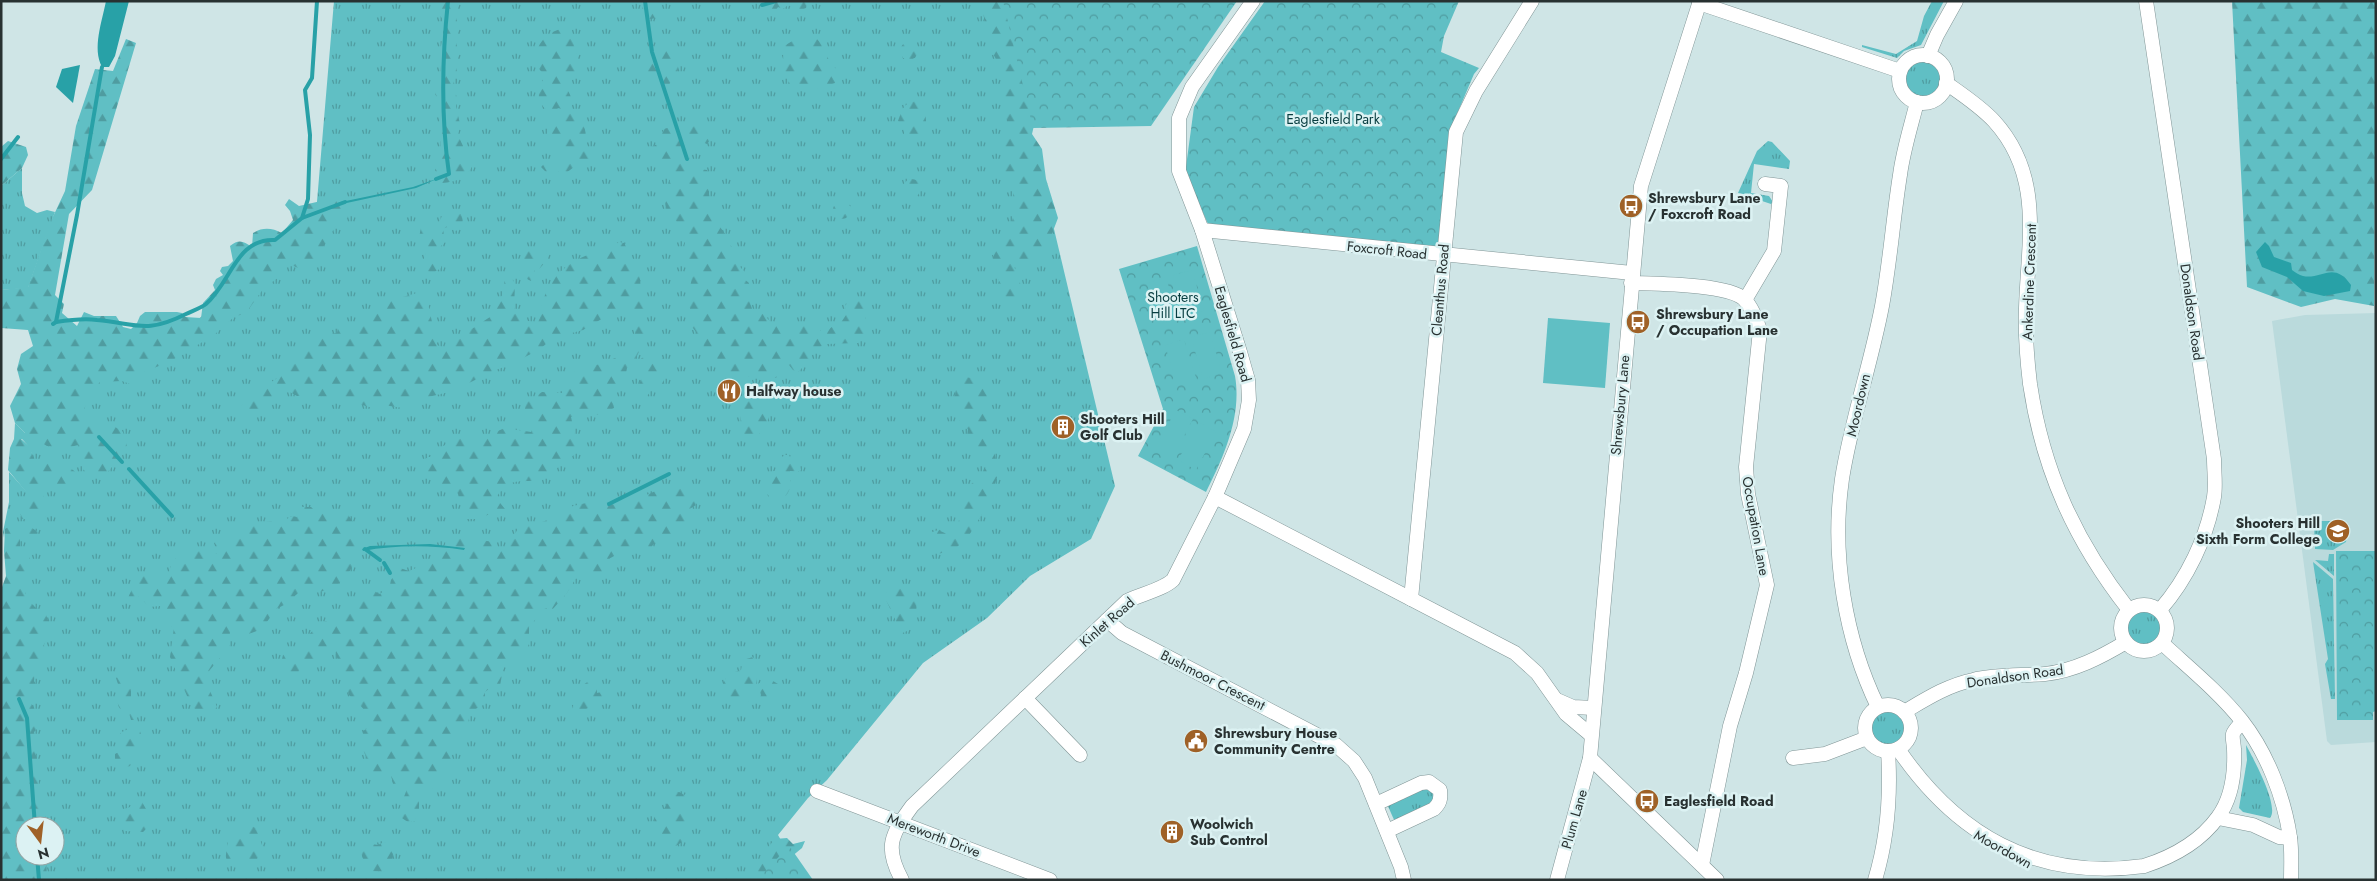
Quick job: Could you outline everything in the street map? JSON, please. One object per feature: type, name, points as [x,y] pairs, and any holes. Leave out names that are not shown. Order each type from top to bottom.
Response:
[{"type":"street","name":"Eaglesfield Road","points":[[1214,497],[1244,429],[1249,400],[1248,380],[1202,230],[1179,172],[1179,118],[1192,87],[1253,1]]},
{"type":"street","name":"Cleanthus Road","points":[[1411,599],[1442,256],[1456,132],[1476,91],[1532,1]]},
{"type":"street","points":[[1928,56],[1937,34],[1956,1]]},
{"type":"street","name":"Donaldson Road","points":[[2146,1],[2214,459],[2214,496],[2206,528],[2185,575],[2160,610]]},
{"type":"street","points":[[1700,2],[1900,71]]},
{"type":"street","name":"Shrewsbury Lane","points":[[1590,758],[1631,278],[1641,186],[1700,2]]},
{"type":"street","points":[[1914,56],[1928,56],[1935,58],[1944,69],[1946,83],[1939,96],[1925,102],[1917,102],[1906,96],[1902,90],[1899,84],[1900,71],[1914,56]]},
{"type":"street","name":"Ankerdine Crescent","points":[[1946,83],[1973,102],[1994,121],[2009,141],[2021,165],[2028,187],[2031,215],[2026,347],[2038,425],[2057,487],[2072,524],[2092,560],[2129,610]]},
{"type":"street","name":"Moordown","points":[[1878,707],[1860,663],[1846,607],[1839,539],[1842,480],[1855,414],[1882,307],[1900,174],[1917,102]]},
{"type":"street","points":[[1631,278],[1719,289],[1734,293],[1745,300],[1774,251],[1782,186],[1765,184]]},
{"type":"street","name":"Foxcroft Road","points":[[1202,230],[1631,278]]},
{"type":"street","name":"Occupation Lane","points":[[1702,865],[1730,726],[1746,673],[1766,585],[1748,494],[1746,467],[1760,330],[1754,314],[1745,300]]},
{"type":"street","points":[[1214,497],[1515,653],[1538,673],[1566,714],[1591,735]]},
{"type":"street","name":"Kinlet Road","points":[[900,821],[912,806],[1127,601],[1168,584],[1173,580],[1214,497]]},
{"type":"street","points":[[2144,604],[2160,610],[2165,616],[2168,630],[2162,643],[2156,648],[2144,651],[2137,650],[2126,642],[2122,636],[2121,622],[2129,610],[2144,604]]},
{"type":"street","name":"Bushmoor Crescent","points":[[1107,620],[1122,634],[1336,745],[1354,761],[1365,778],[1387,831],[1404,880]]},
{"type":"street","name":"Donaldson Road","points":[[1904,712],[1949,688],[1973,680],[1998,676],[2048,674],[2070,669],[2106,654],[2126,642]]},
{"type":"street","points":[[2162,643],[2224,702],[2242,722],[2261,751],[2275,782],[2290,838],[2291,880]]},
{"type":"street","points":[[1025,698],[1080,755]]},
{"type":"street","points":[[1557,700],[1573,707],[1594,708]]},
{"type":"street","points":[[1892,706],[1904,712],[1910,725],[1908,739],[1893,750],[1872,745],[1867,738],[1866,720],[1871,712],[1878,707],[1892,706]]},
{"type":"street","name":"Moordown","points":[[1893,750],[1938,802],[1967,828],[2007,854],[2033,866],[2058,873],[2078,876],[2101,875],[2127,871],[2177,853],[2198,839],[2218,818],[2227,801],[2234,776],[2233,734],[2242,722]]},
{"type":"street","points":[[1793,758],[1825,754],[1867,738]]},
{"type":"street","points":[[1875,880],[1886,836],[1893,750]]},
{"type":"street","points":[[1590,758],[1718,880]]},
{"type":"street","name":"Plum Lane","points":[[1557,880],[1590,758]]},
{"type":"street","points":[[1376,804],[1421,783],[1429,782],[1440,790],[1439,804],[1434,809],[1387,831]]},
{"type":"street","name":"Mereworth Drive","points":[[817,791],[900,821],[1050,880]]},
{"type":"street","points":[[2218,818],[2253,825],[2279,837],[2290,838]]},
{"type":"street","points":[[900,821],[890,852],[894,866],[902,880]]},
{"type":"shaded area","points":[[106,1],[129,1],[115,56],[109,67],[102,67],[99,60],[98,43]]},
{"type":"shaded area","points":[[80,65],[73,103],[56,87],[62,69]]},
{"type":"shaded area","points":[[439,178],[416,188],[342,204],[341,202],[413,187]]},
{"type":"shaded area","points":[[2265,242],[2274,257],[2291,263],[2292,270],[2297,273],[2310,277],[2333,272],[2339,274],[2351,285],[2350,291],[2324,296],[2303,291],[2287,277],[2262,267],[2256,252]]},
{"type":"shaded area","name":"Shooters Hill Sixth Form College","points":[[2376,313],[2376,742],[2331,745],[2327,741],[2272,321],[2305,315]]},
{"type":"shaded area","points":[[430,544],[465,548],[464,550],[413,546],[363,551],[362,549],[370,546]]},
{"type":"green space","points":[[334,1],[992,1],[1054,229],[1115,486],[1091,539],[1030,576],[987,618],[923,663],[827,780],[808,798],[778,835],[786,849],[757,880],[35,880],[34,866],[65,866],[65,816],[31,816],[5,529],[4,538],[3,532],[9,502],[9,472],[26,491],[33,463],[28,446],[22,439],[14,439],[15,423],[25,433],[66,331],[170,342],[315,225]]},
{"type":"green space","points":[[440,1],[457,1],[457,70],[453,85],[458,101],[456,106],[460,124],[458,135],[463,146],[462,151],[473,164],[465,176],[452,182],[442,183],[435,170],[442,157],[439,153],[441,148],[438,99],[435,94],[441,73],[439,57],[443,35],[443,20],[438,12],[442,7]]},
{"type":"green space","points":[[647,1],[655,1],[660,6],[658,17],[647,19],[642,14],[642,6]]},
{"type":"green space","points":[[766,1],[808,1],[806,8],[799,11],[788,5],[783,9],[778,7],[776,10],[771,11]]},
{"type":"green space","points":[[980,1],[1089,1],[1037,113],[1032,134],[1042,149],[1046,179],[1058,218],[1043,251],[1026,263],[1014,266],[1021,286],[1019,295],[1010,299],[1002,296],[993,264],[997,239],[1009,234],[1015,209],[1012,184],[1000,175],[1000,163],[1006,158],[1003,144],[1007,121],[1000,102],[1000,86],[1005,73],[993,54]]},
{"type":"green space","points":[[1003,1],[1237,1],[1151,126],[1033,128]]},
{"type":"green space","name":"Eaglesfield Park","points":[[1265,1],[1459,1],[1444,36],[1441,52],[1479,68],[1474,74],[1451,128],[1438,248],[1209,226],[1185,174],[1194,107],[1218,67]]},
{"type":"green space","points":[[1932,1],[1944,1],[1921,45],[1904,51],[1897,58],[1862,47],[1862,45],[1896,54],[1917,41],[1924,16]]},
{"type":"green space","points":[[2232,1],[2376,1],[2374,306],[2335,299],[2301,307],[2247,287]]},
{"type":"green space","points":[[562,29],[570,33],[578,57],[579,69],[564,86],[571,98],[571,113],[581,122],[585,129],[585,142],[590,150],[591,158],[581,168],[574,167],[566,173],[554,171],[547,173],[541,167],[545,163],[557,163],[570,156],[564,151],[557,150],[549,141],[548,128],[551,121],[562,111],[559,108],[550,112],[541,104],[539,91],[545,75],[539,69],[536,55],[542,41],[548,35]]},
{"type":"green space","points":[[814,36],[824,46],[829,61],[838,71],[839,76],[835,83],[817,89],[812,85],[805,89],[794,89],[784,69],[784,46],[799,37],[806,40]]},
{"type":"green space","points":[[126,39],[136,43],[92,190],[69,214],[55,295],[64,304],[62,313],[77,326],[84,312],[94,316],[116,316],[123,327],[131,329],[145,312],[177,312],[182,313],[185,317],[201,318],[203,303],[215,290],[213,285],[216,279],[223,275],[220,271],[222,267],[228,266],[233,261],[230,246],[236,242],[241,242],[252,247],[253,233],[264,229],[271,229],[282,233],[293,220],[290,211],[285,205],[289,199],[299,206],[343,196],[348,217],[335,227],[316,259],[298,268],[288,263],[281,267],[280,276],[263,289],[246,313],[234,317],[214,335],[171,361],[144,372],[140,379],[130,384],[122,381],[100,382],[87,397],[84,412],[94,416],[99,423],[109,423],[123,432],[127,445],[122,455],[106,474],[87,473],[82,468],[82,455],[78,445],[63,449],[47,446],[25,433],[15,423],[10,406],[21,384],[17,369],[21,354],[33,346],[28,330],[1,328],[1,290],[28,287],[51,221],[65,191],[76,126],[95,69],[113,71]]},
{"type":"green space","points":[[905,42],[913,42],[918,47],[916,58],[905,60],[900,55],[900,47]]},
{"type":"green space","points":[[662,50],[670,50],[674,56],[678,66],[677,77],[664,88],[655,88],[647,78],[646,67],[651,57]]},
{"type":"green space","points":[[1923,60],[1930,61],[1936,66],[1941,72],[1941,86],[1936,92],[1930,97],[1923,98],[1916,97],[1910,92],[1905,86],[1904,79],[1905,72],[1910,66],[1916,61]]},
{"type":"green space","points":[[916,101],[925,113],[925,134],[923,139],[904,140],[904,128],[898,121],[905,105]]},
{"type":"green space","points":[[699,119],[711,130],[712,137],[707,144],[684,135],[692,168],[707,170],[709,174],[710,199],[720,215],[720,227],[729,239],[729,244],[736,252],[736,263],[744,271],[743,278],[749,283],[748,296],[753,312],[761,312],[769,320],[770,325],[783,322],[793,330],[807,323],[817,324],[824,337],[830,328],[840,324],[846,315],[845,306],[848,302],[856,300],[865,302],[866,335],[858,343],[826,344],[812,351],[812,358],[798,372],[793,370],[785,360],[776,378],[758,377],[756,373],[744,377],[728,373],[725,360],[707,354],[703,347],[706,337],[699,336],[690,324],[690,308],[687,303],[692,277],[687,265],[684,247],[686,239],[674,217],[668,214],[665,203],[670,181],[669,170],[667,165],[652,158],[650,148],[664,140],[662,134],[664,129],[674,126],[689,129],[690,121]]},
{"type":"green space","points":[[8,141],[26,147],[28,155],[22,168],[1,186],[1,147]]},
{"type":"green space","points":[[1768,141],[1772,142],[1790,161],[1789,169],[1754,164],[1751,193],[1769,196],[1773,202],[1771,204],[1738,193],[1757,151]]},
{"type":"green space","points":[[22,168],[22,193],[25,206],[37,213],[47,210],[55,212],[28,288],[1,290],[1,186]]},
{"type":"green space","points":[[908,179],[916,179],[921,184],[919,195],[908,197],[903,192],[903,184]]},
{"type":"green space","points":[[838,201],[846,201],[851,206],[849,217],[838,219],[833,214],[833,206]]},
{"type":"green space","points":[[451,209],[460,212],[463,220],[462,224],[456,231],[447,227],[443,229],[445,242],[436,251],[442,261],[441,268],[433,273],[424,270],[423,261],[426,252],[419,238],[421,227],[438,224],[443,214]]},
{"type":"green space","points":[[619,242],[624,243],[639,275],[640,288],[638,295],[644,309],[647,324],[646,337],[636,358],[627,368],[624,383],[612,394],[614,408],[602,414],[571,417],[577,444],[576,453],[544,477],[507,485],[496,498],[505,509],[500,517],[490,514],[477,519],[464,519],[458,494],[454,489],[439,487],[423,469],[422,462],[428,457],[433,457],[436,450],[460,437],[486,441],[488,435],[505,428],[531,432],[533,426],[523,420],[526,402],[542,392],[562,393],[567,386],[566,381],[578,368],[601,364],[629,352],[636,342],[634,324],[638,318],[628,310],[610,314],[583,330],[553,338],[540,349],[512,364],[493,371],[453,391],[420,399],[409,409],[384,405],[373,408],[334,397],[297,396],[286,390],[275,403],[246,415],[240,410],[245,398],[281,376],[285,365],[301,356],[315,336],[337,333],[338,328],[354,323],[375,308],[377,304],[417,293],[427,299],[437,345],[446,349],[464,334],[493,315],[494,309],[503,293],[507,273],[515,283],[514,311],[525,320],[537,324],[546,292],[557,275],[582,257],[602,250],[605,254],[608,249]]},
{"type":"green space","name":"Shooters Hill LTC","points":[[1197,246],[1235,376],[1237,391],[1234,421],[1230,436],[1206,492],[1138,456],[1163,409],[1119,269]]},
{"type":"green space","points":[[538,248],[548,254],[548,259],[540,268],[534,271],[531,281],[521,272],[519,262],[525,253]]},
{"type":"green space","points":[[1192,270],[1204,311],[1185,317],[1173,275]]},
{"type":"green space","points":[[1166,277],[1178,319],[1159,324],[1147,283]]},
{"type":"green space","points":[[1548,318],[1610,323],[1605,388],[1543,383]]},
{"type":"green space","points":[[1210,332],[1222,373],[1203,379],[1191,337]]},
{"type":"green space","points":[[1184,339],[1197,381],[1177,386],[1165,345]]},
{"type":"green space","points":[[653,352],[666,361],[663,369],[664,384],[651,384],[651,391],[646,397],[636,393],[644,371],[636,363],[648,353]]},
{"type":"green space","points":[[963,377],[983,379],[987,383],[989,431],[999,472],[987,506],[968,537],[955,549],[938,554],[931,542],[930,533],[938,530],[947,534],[956,525],[961,516],[963,493],[991,463],[988,453],[974,453],[966,446],[968,429],[962,427],[955,401],[956,389]]},
{"type":"green space","points":[[750,388],[769,391],[778,398],[768,409],[767,423],[753,441],[746,440],[737,407],[741,397]]},
{"type":"green space","points":[[1176,410],[1193,419],[1173,457],[1155,448]]},
{"type":"green space","points":[[1199,422],[1216,432],[1196,470],[1178,460]]},
{"type":"green space","points":[[14,439],[21,439],[30,447],[34,460],[68,468],[78,475],[77,481],[64,487],[52,486],[44,482],[40,489],[47,504],[46,516],[36,520],[22,519],[19,510],[27,493],[8,470],[10,448]]},
{"type":"green space","points":[[789,455],[791,459],[797,458],[801,470],[797,472],[790,471],[790,484],[787,495],[780,501],[773,500],[766,493],[767,474],[782,468],[782,457]]},
{"type":"green space","points":[[686,484],[696,490],[696,505],[688,510],[683,530],[667,539],[659,539],[648,550],[632,547],[627,557],[616,555],[603,562],[603,572],[596,578],[586,576],[580,571],[567,593],[552,610],[545,608],[529,627],[529,644],[522,659],[514,664],[504,663],[500,686],[496,690],[490,688],[485,692],[485,704],[470,712],[468,724],[452,744],[451,761],[441,782],[428,791],[419,792],[419,811],[415,821],[408,822],[397,815],[407,789],[394,786],[391,776],[384,780],[377,780],[363,750],[363,731],[371,726],[368,713],[349,695],[335,651],[314,665],[302,665],[297,675],[287,674],[280,667],[283,655],[293,649],[302,649],[305,640],[311,632],[326,621],[350,633],[345,623],[345,617],[354,603],[373,590],[379,594],[389,589],[391,580],[400,568],[409,571],[416,568],[417,563],[421,561],[431,562],[433,551],[442,551],[446,542],[457,536],[493,542],[497,554],[506,547],[518,529],[545,521],[573,506],[586,503],[594,507],[605,503],[623,506],[664,487]]},
{"type":"green space","points":[[300,507],[311,507],[317,512],[344,509],[358,529],[359,537],[356,544],[354,563],[345,577],[333,587],[319,592],[303,589],[284,605],[276,609],[262,629],[246,635],[230,632],[229,647],[204,677],[217,707],[211,713],[200,714],[191,705],[170,657],[174,627],[165,624],[160,606],[149,607],[139,596],[135,603],[128,598],[135,584],[142,576],[147,574],[168,575],[176,559],[187,551],[193,550],[218,554],[214,543],[224,536],[232,536],[233,526],[251,523],[263,527],[265,522],[274,521],[281,527],[285,520],[292,516],[297,517]]},
{"type":"green space","points":[[2319,521],[2346,521],[2346,529],[2349,530],[2349,533],[2347,534],[2346,542],[2333,550],[2315,549],[2314,523]]},
{"type":"green space","points":[[10,526],[15,527],[20,533],[20,553],[25,551],[28,530],[32,528],[38,532],[29,554],[31,563],[26,578],[25,597],[36,608],[45,612],[50,626],[44,645],[45,653],[40,665],[35,670],[34,681],[40,691],[33,695],[31,703],[36,712],[38,728],[34,732],[41,805],[46,816],[15,816],[15,866],[46,866],[47,880],[1,880],[1,590],[6,576],[5,529]]},
{"type":"green space","points":[[2336,551],[2376,551],[2376,711],[2373,712],[2373,720],[2337,720]]},
{"type":"green space","points":[[2329,554],[2334,554],[2334,576],[2315,560],[2328,561]]},
{"type":"green space","points":[[2313,562],[2333,579],[2335,699],[2331,699],[2325,664],[2328,659]]},
{"type":"green space","points":[[896,581],[903,588],[915,593],[916,601],[916,612],[912,627],[898,635],[893,633],[896,621],[886,600],[887,588]]},
{"type":"green space","points":[[2144,610],[2151,611],[2156,615],[2160,620],[2160,634],[2156,639],[2151,643],[2144,644],[2137,643],[2132,639],[2128,634],[2127,627],[2128,620],[2132,615],[2137,611]]},
{"type":"green space","points":[[753,657],[756,661],[754,670],[757,679],[755,691],[750,701],[734,703],[722,696],[724,682],[728,676],[741,670],[743,660]]},
{"type":"green space","points":[[123,673],[131,677],[131,709],[137,716],[135,720],[131,720],[129,713],[119,708],[118,705],[121,692],[117,687],[116,678]]},
{"type":"green space","points":[[768,678],[778,684],[777,700],[763,707],[759,700],[761,695],[758,684]]},
{"type":"green space","points":[[589,681],[597,683],[597,693],[605,691],[607,696],[593,706],[578,712],[573,709],[575,696],[579,689]]},
{"type":"green space","points":[[1888,709],[1895,710],[1901,715],[1906,721],[1906,735],[1901,741],[1895,746],[1888,747],[1881,746],[1875,741],[1870,735],[1869,728],[1870,721],[1875,715],[1881,710]]},
{"type":"green space","points":[[132,727],[140,731],[142,737],[146,739],[148,748],[133,760],[130,766],[121,769],[115,760],[115,754],[122,750],[120,733]]},
{"type":"green space","points":[[2246,745],[2269,793],[2272,812],[2270,818],[2243,812],[2239,808],[2247,760]]},
{"type":"green space","points":[[1428,787],[1435,793],[1435,802],[1395,822],[1387,804]]},
{"type":"green space","points":[[679,792],[685,795],[685,804],[692,814],[687,839],[671,849],[663,849],[659,844],[662,832],[654,827],[655,814],[661,813],[675,793]]},
{"type":"green space","points":[[133,802],[142,802],[146,809],[150,810],[152,823],[143,832],[125,831],[122,810],[130,807]]},
{"type":"green space","points":[[252,826],[256,828],[263,848],[256,861],[250,864],[243,861],[230,863],[226,858],[227,840],[237,834],[240,829]]},
{"type":"green space","points":[[787,838],[793,844],[805,841],[802,848],[763,880],[748,880],[757,876],[760,857],[775,839]]},
{"type":"green space","points":[[384,842],[392,843],[394,848],[393,868],[387,872],[369,871],[363,867],[364,861],[360,850],[366,843],[378,845]]},
{"type":"green space","points":[[790,847],[813,880],[757,880],[786,849]]},
{"type":"waterway","points":[[56,322],[87,319],[151,326],[172,320],[206,304],[215,295],[243,253],[251,246],[262,241],[275,240],[302,218],[308,199],[310,135],[305,90],[312,78],[317,1]]},
{"type":"waterway","points":[[436,179],[449,174],[446,153],[443,88],[444,44],[448,1]]},
{"type":"waterway","points":[[645,1],[652,52],[687,159]]},
{"type":"waterway","points":[[762,5],[776,1]]},
{"type":"waterway","points":[[53,324],[56,322],[77,215],[102,67]]},
{"type":"waterway","points":[[1,159],[18,137]]},
{"type":"waterway","points":[[302,218],[345,202]]},
{"type":"waterway","points":[[99,437],[122,462]]},
{"type":"waterway","points":[[129,469],[172,516]]},
{"type":"waterway","points":[[609,504],[669,474]]},
{"type":"waterway","points":[[365,549],[380,560]]},
{"type":"waterway","points":[[384,563],[390,573]]},
{"type":"waterway","points":[[19,699],[27,718],[34,816]]},
{"type":"waterway","points":[[38,866],[39,880]]},
{"type":"place","name":"Shrewsbury Lane / Foxcroft Road","points":[[1631,206]]},
{"type":"place","name":"Shrewsbury Lane / Occupation Lane","points":[[1638,322]]},
{"type":"place","name":"Halfway house","points":[[729,391]]},
{"type":"place","name":"Shooters Hill Golf Club","points":[[1063,427]]},
{"type":"place","name":"Shooters Hill Sixth Form College","points":[[2338,531]]},
{"type":"place","name":"Shrewsbury House Community Centre","points":[[1196,741]]},
{"type":"place","name":"Eaglesfield Road","points":[[1647,801]]},
{"type":"place","name":"Woolwich Sub Control","points":[[1172,832]]}]
